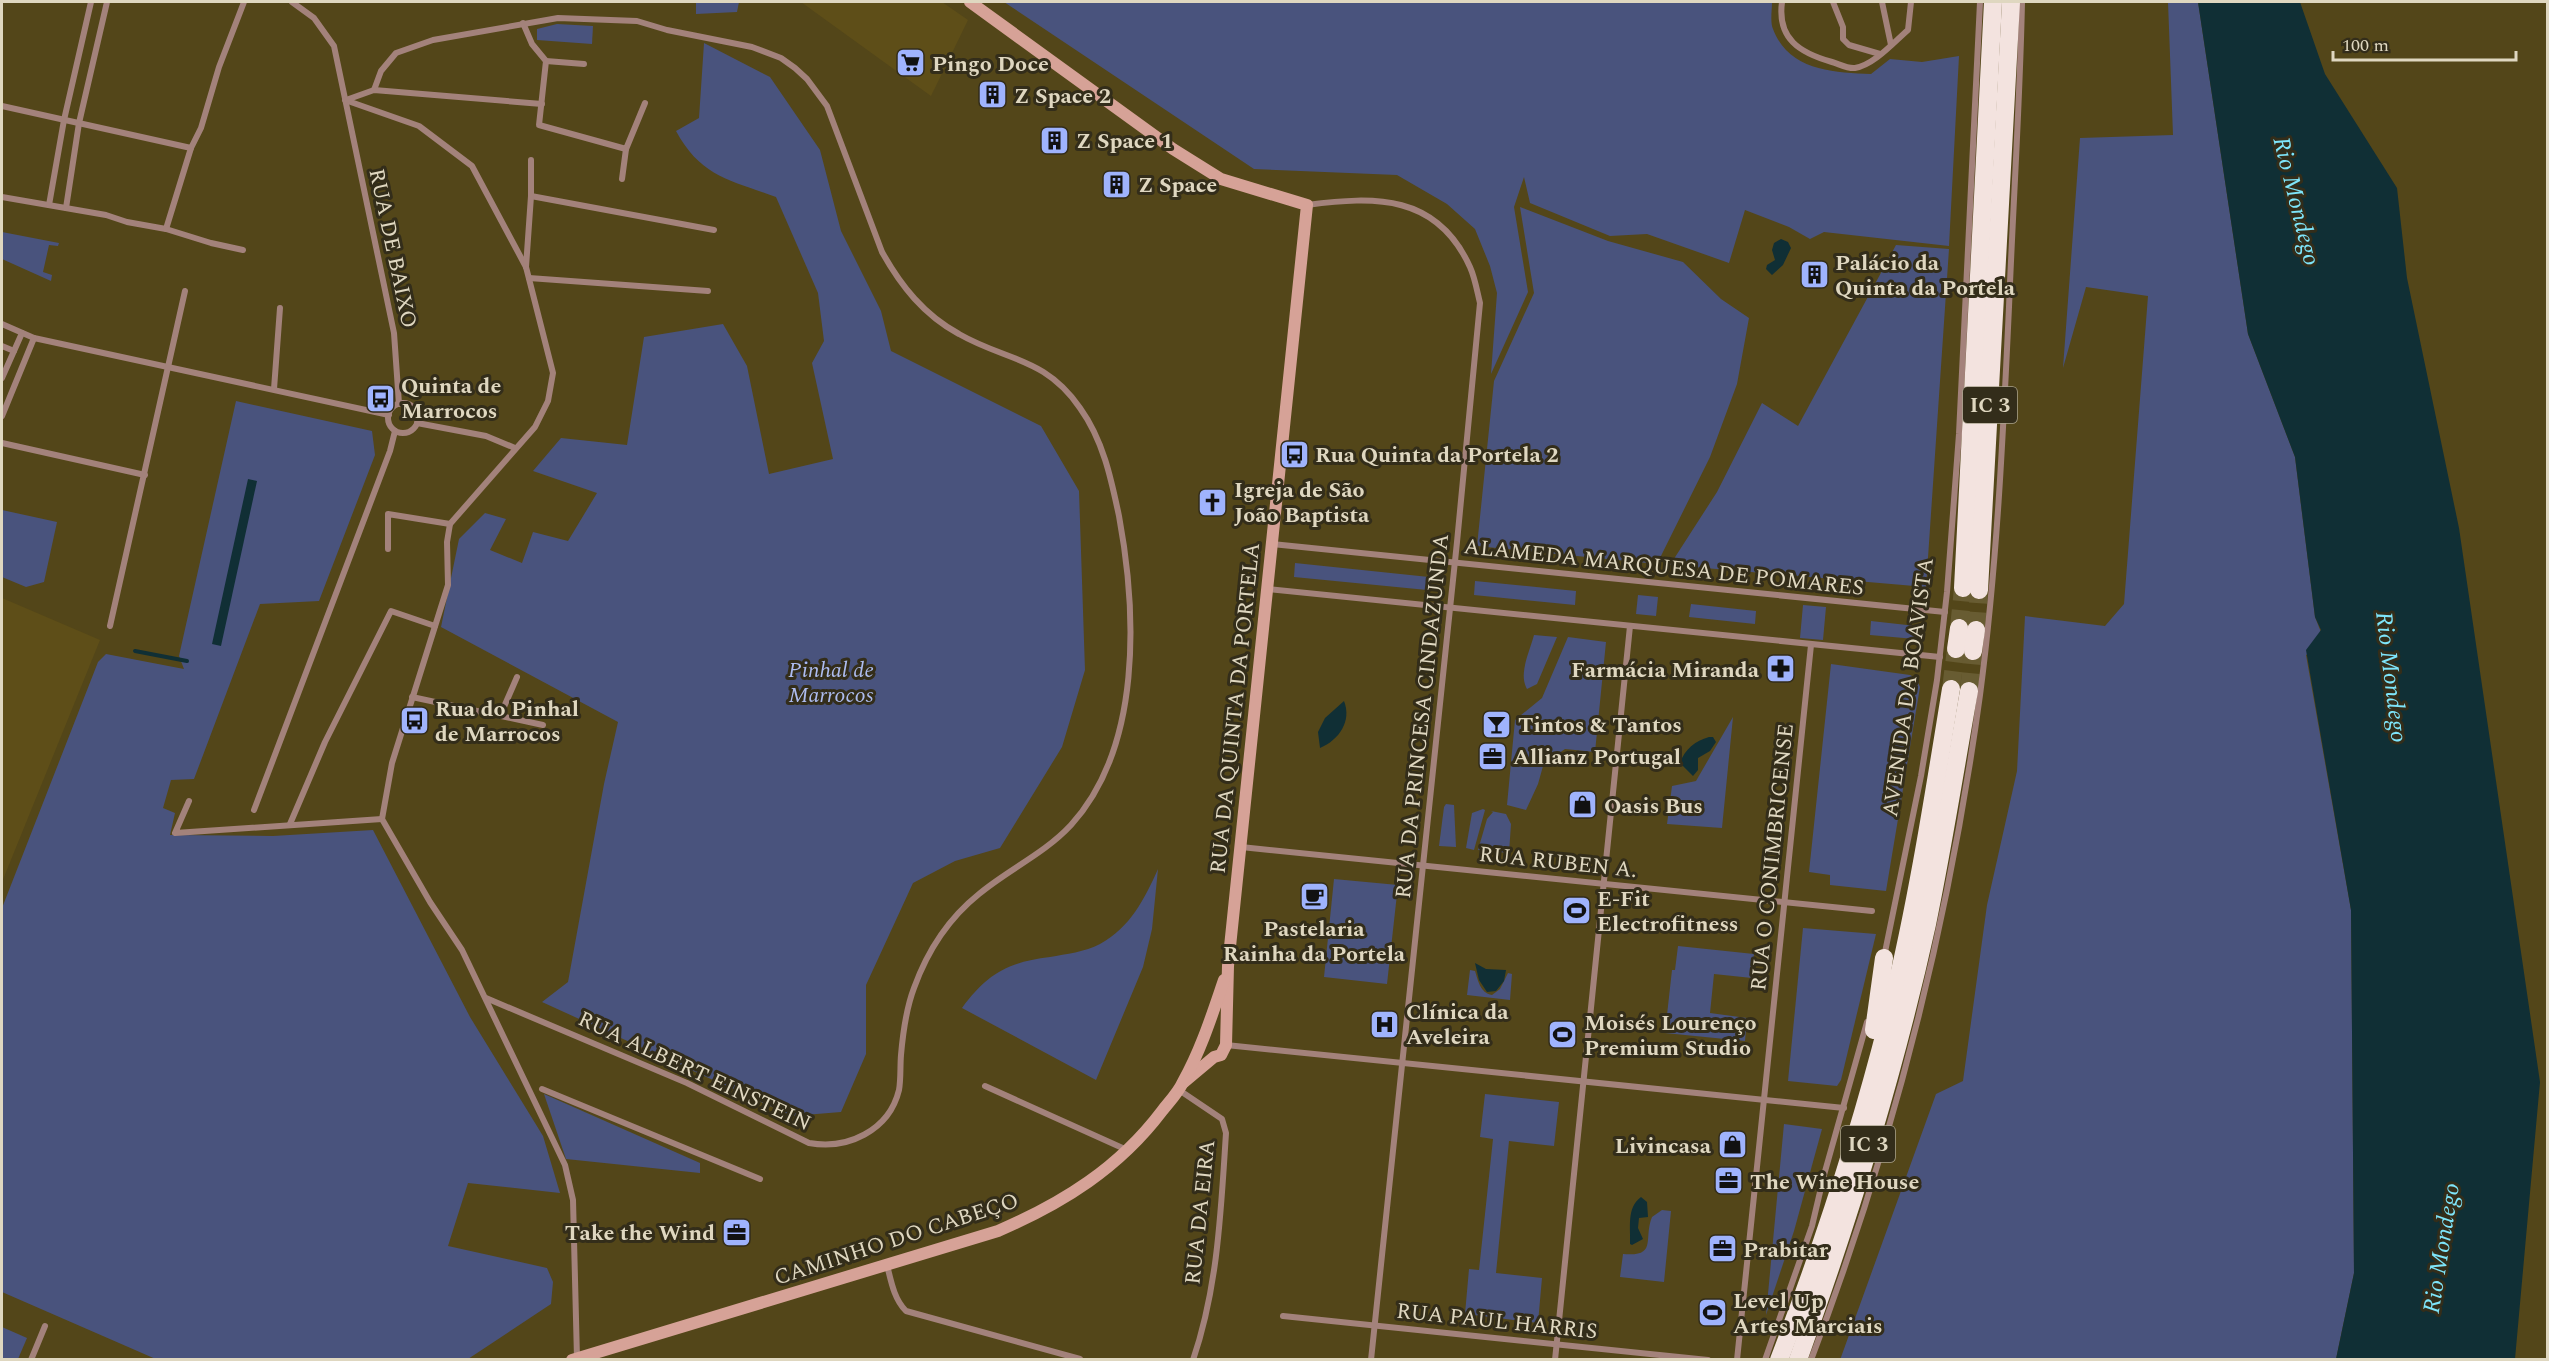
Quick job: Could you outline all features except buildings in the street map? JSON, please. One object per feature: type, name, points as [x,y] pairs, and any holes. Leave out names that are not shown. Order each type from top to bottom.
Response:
[{"type":"highway","name":"AVENIDA DA BOAVISTA","points":[[1993,2],[1971,589],[2011,2]]},
{"type":"highway","name":"AVENIDA DA BOAVISTA","points":[[1956,653],[1967,629]]},
{"type":"highway","name":"AVENIDA DA BOAVISTA","points":[[1779,1359],[1806,1291],[1893,1001],[1960,690],[1943,840],[1908,1004],[1888,1079],[1832,1262],[1798,1359]]},
{"type":"highway","points":[[1872,1076],[1873,1040],[1884,958]]},
{"type":"street","points":[[49,205],[64,120],[92,2]]},
{"type":"street","points":[[66,208],[79,123],[108,2]]},
{"type":"street","points":[[166,230],[191,148],[201,128],[219,67],[244,2]]},
{"type":"street","points":[[292,2],[314,18],[334,46],[345,100]]},
{"type":"street","points":[[970,2],[1173,149],[1221,179],[1307,206]]},
{"type":"street","points":[[1782,2],[1781,12],[1787,37],[1810,56],[1853,68],[1865,64],[1880,54],[1908,30],[1911,2]]},
{"type":"street","points":[[1833,2],[1843,27],[1843,39],[1849,45],[1880,54]]},
{"type":"street","points":[[1882,2],[1891,45]]},
{"type":"street","name":"AVENIDA DA BOAVISTA","points":[[1765,1359],[1812,1226],[1824,1175],[1845,1108],[1884,958],[1919,788],[1956,653],[1945,612],[1959,434],[1980,2]]},
{"type":"street","points":[[1811,1359],[1851,1246],[1902,1082],[1923,1005],[1956,842],[1980,692],[1991,597],[2002,438],[2022,2]]},
{"type":"street","name":"RUA ALBERT EINSTEIN","points":[[374,90],[381,71],[396,53],[432,40],[558,18],[583,17],[637,21],[667,30],[752,47],[780,58],[801,74],[827,106],[882,252],[894,274],[913,299],[958,334],[1036,367],[1054,379],[1080,407],[1092,425],[1107,465],[1125,552],[1131,632],[1125,701],[1120,730],[1103,778],[1073,822],[1056,840],[1031,860],[980,893],[951,922],[935,944],[921,969],[906,1014],[899,1089],[896,1098],[883,1120],[860,1137],[834,1145],[803,1141],[687,1083],[486,998]]},
{"type":"street","points":[[523,23],[532,44],[546,61],[539,125],[626,149]]},
{"type":"street","points":[[546,61],[584,64]]},
{"type":"street","points":[[345,100],[374,90],[542,104]]},
{"type":"street","points":[[345,100],[419,126],[472,166],[526,267],[553,373],[549,401],[535,427],[450,524],[447,542],[448,585],[392,763],[382,819],[430,902],[462,950],[565,1165],[573,1200],[576,1359]]},
{"type":"street","name":"RUA DE BAIXO","points":[[345,100],[394,333],[399,404]]},
{"type":"street","points":[[622,179],[626,149],[645,103]]},
{"type":"street","points":[[2,106],[191,148]]},
{"type":"street","points":[[526,267],[531,160]]},
{"type":"street","points":[[531,196],[714,230]]},
{"type":"street","points":[[2,197],[106,215],[243,250]]},
{"type":"street","name":"RUA DA PRINCESA CINDAZUNDA","points":[[1307,206],[1348,200],[1388,201],[1423,213],[1452,236],[1470,268],[1480,303],[1371,1359]]},
{"type":"street","name":"RUA DA QUINTA DA PORTELA","points":[[1226,1042],[1228,966],[1307,206]]},
{"type":"street","points":[[529,278],[708,291]]},
{"type":"street","points":[[110,626],[185,291]]},
{"type":"street","points":[[274,389],[280,308]]},
{"type":"street","points":[[2,324],[34,338],[389,415]]},
{"type":"street","points":[[2,378],[21,333]]},
{"type":"street","points":[[2,416],[34,338]]},
{"type":"street","points":[[2,346],[14,351]]},
{"type":"street","points":[[399,404],[408,404],[415,410],[417,423],[408,432],[395,431],[389,424],[392,408],[399,404]]},
{"type":"street","points":[[417,423],[486,436],[516,448]]},
{"type":"street","points":[[254,810],[390,451],[395,431]]},
{"type":"street","points":[[2,443],[145,475]]},
{"type":"street","points":[[388,549],[388,514],[450,524]]},
{"type":"street","name":"ALAMEDA MARQUESA DE POMARES","points":[[1272,544],[1945,612]]},
{"type":"street","points":[[1267,590],[1811,645],[1956,653]]},
{"type":"street","points":[[290,824],[325,742],[390,610],[435,626]]},
{"type":"street","points":[[1555,1359],[1630,626]]},
{"type":"street","name":"RUA O CONIMBRICENSE","points":[[1737,1359],[1811,645]]},
{"type":"street","points":[[500,716],[517,677]]},
{"type":"street","points":[[412,697],[543,725]]},
{"type":"street","points":[[189,801],[175,833],[382,819]]},
{"type":"street","name":"RUA RUBEN A.","points":[[1241,847],[1872,911]]},
{"type":"street","name":"RUA DA QUINTA DA PORTELA","points":[[1204,1040],[1228,966]]},
{"type":"street","points":[[1226,1042],[1224,1052],[1214,1057],[1207,1055],[1204,1040],[1216,1033],[1226,1042],[1402,1063],[1845,1108]]},
{"type":"street","name":"CAMINHO DO CABEÇO","points":[[1181,1086],[1204,1040]]},
{"type":"street","name":"CAMINHO DO CABEÇO","points":[[576,1359],[998,1231],[1038,1214],[1110,1167],[1128,1150],[1181,1086],[1214,1057]]},
{"type":"street","points":[[985,1086],[1128,1150]]},
{"type":"street","name":"RUA DA EIRA","points":[[1181,1086],[1222,1119],[1226,1133],[1218,1236],[1205,1326],[1193,1359]]},
{"type":"street","points":[[542,1089],[760,1179]]},
{"type":"street","points":[[887,1265],[894,1292],[900,1305],[906,1311],[1080,1359]]},
{"type":"street","name":"RUA PAUL HARRIS","points":[[1283,1316],[1708,1359]]},
{"type":"street","points":[[31,1359],[45,1326]]},
{"type":"shaded area","name":"Pingo Doce","points":[[801,2],[942,2],[968,20],[931,96]]},
{"type":"shaded area","points":[[2,598],[100,640],[2,882]]},
{"type":"green space","points":[[696,2],[739,2],[737,12],[696,14]]},
{"type":"green space","points":[[1004,2],[1772,2],[1772,26],[1780,43],[1801,61],[1814,66],[1842,72],[1871,74],[1890,59],[1922,62],[1959,56],[1949,246],[1824,232],[1810,239],[1789,227],[1745,210],[1729,263],[1647,234],[1610,236],[1530,203],[1524,177],[1514,207],[1528,292],[1491,374],[1497,293],[1490,266],[1475,229],[1447,204],[1397,175],[1254,169]]},
{"type":"green space","points":[[2168,2],[2198,2],[2248,334],[2295,457],[2315,617],[2326,645],[2306,655],[2351,910],[2354,1273],[2336,1359],[1840,1360],[1936,1094],[1963,1081],[1987,905],[2017,771],[2025,616],[2105,626],[2124,604],[2148,296],[2086,287],[2063,368],[2080,138],[2173,135]]},
{"type":"green space","points":[[557,24],[593,26],[592,44],[537,40],[537,29]]},
{"type":"green space","name":"Pinhal de Marrocos","points":[[704,43],[770,77],[820,150],[841,231],[881,311],[891,351],[1041,426],[1079,491],[1085,670],[1062,747],[1000,848],[955,861],[913,883],[866,985],[866,1054],[841,1112],[792,1116],[542,1002],[568,982],[604,784],[618,722],[441,627],[459,539],[485,513],[506,519],[490,550],[522,563],[533,532],[568,541],[597,493],[533,471],[561,438],[627,445],[644,337],[723,324],[747,366],[769,474],[833,459],[812,363],[824,341],[818,293],[776,197],[731,181],[706,168],[676,131],[699,118]]},
{"type":"green space","points":[[1520,207],[1608,241],[1683,262],[1721,299],[1749,318],[1737,384],[1710,457],[1657,564],[1477,546],[1494,381],[1534,293]]},
{"type":"green space","points":[[2,232],[59,243],[58,246],[49,245],[43,272],[52,275],[51,281],[2,259]]},
{"type":"green space","points":[[1896,245],[1949,249],[1926,587],[1670,565],[1717,492],[1762,403],[1798,426]]},
{"type":"green space","points":[[236,401],[372,431],[375,455],[319,601],[260,604],[194,779],[171,780],[163,808],[175,813],[170,835],[273,836],[373,830],[470,1017],[543,1136],[560,1193],[468,1183],[448,1246],[547,1268],[553,1282],[551,1304],[468,1359],[158,1360],[2,1292],[2,908],[98,662],[106,654],[184,669],[179,656]]},
{"type":"green space","points":[[2,510],[57,522],[44,582],[26,587],[2,577]]},
{"type":"green space","points":[[1295,563],[1429,577],[1427,590],[1294,577]]},
{"type":"green space","points":[[1475,581],[1576,591],[1575,605],[1474,595]]},
{"type":"green space","points":[[1638,595],[1658,597],[1656,616],[1636,614]]},
{"type":"green space","points":[[1691,604],[1756,611],[1755,624],[1689,617]]},
{"type":"green space","points":[[1803,605],[1826,607],[1823,640],[1800,638]]},
{"type":"green space","points":[[1871,621],[1916,626],[1915,639],[1870,635]]},
{"type":"green space","points":[[1534,635],[1557,637],[1537,684],[1527,689],[1524,670]]},
{"type":"green space","points":[[1568,637],[1606,642],[1595,752],[1565,749],[1552,758],[1545,759],[1538,784],[1526,810],[1507,805],[1515,720],[1542,698]]},
{"type":"green space","points":[[1831,664],[1910,675],[1916,678],[1920,687],[1886,891],[1830,885],[1830,875],[1809,872]]},
{"type":"green space","points":[[1733,717],[1722,828],[1667,824],[1672,786],[1696,781]]},
{"type":"green space","points":[[1446,804],[1454,805],[1456,847],[1439,846]]},
{"type":"green space","points":[[1485,810],[1474,850],[1466,848],[1472,813]]},
{"type":"green space","points":[[1491,811],[1506,814],[1511,824],[1509,853],[1478,850],[1487,819],[1493,812]]},
{"type":"green space","points":[[1158,869],[1152,929],[1143,967],[1096,1080],[962,1008],[980,986],[1010,966],[1082,951],[1111,937],[1120,930],[1135,911]]},
{"type":"green space","points":[[1334,879],[1398,885],[1387,984],[1324,977]]},
{"type":"green space","points":[[1803,928],[1876,934],[1841,1080],[1837,1086],[1788,1081]]},
{"type":"green space","points":[[1678,946],[1754,954],[1752,978],[1714,974],[1710,1013],[1747,1018],[1745,1041],[1665,1033],[1672,970],[1675,970]]},
{"type":"green space","points":[[1470,970],[1475,971],[1482,989],[1492,995],[1500,989],[1508,973],[1512,974],[1510,1000],[1467,995]]},
{"type":"green space","points":[[544,1094],[700,1163],[700,1173],[566,1159]]},
{"type":"green space","points":[[1485,1094],[1559,1102],[1554,1146],[1509,1141],[1496,1273],[1542,1278],[1538,1323],[1465,1314],[1469,1269],[1479,1270],[1493,1139],[1480,1137]]},
{"type":"green space","points":[[1784,1124],[1822,1129],[1794,1231],[1766,1315]]},
{"type":"green space","points":[[1662,1210],[1671,1211],[1664,1282],[1620,1277],[1623,1254],[1641,1253],[1645,1249],[1652,1217]]},
{"type":"green space","points":[[2,1327],[27,1338],[18,1359],[2,1359]]},
{"type":"water","name":"Rio Mondego","points":[[2198,2],[2300,2],[2325,74],[2397,188],[2407,278],[2459,528],[2540,1082],[2515,1359],[2336,1359],[2354,1273],[2351,910],[2306,650],[2321,630],[2315,617],[2295,457],[2248,334]]},
{"type":"water","points":[[1781,239],[1788,242],[1791,248],[1783,265],[1772,275],[1766,269],[1767,265],[1775,260],[1772,250],[1774,243]]},
{"type":"water","points":[[248,479],[257,481],[221,646],[212,644]]},
{"type":"water","points":[[1344,701],[1346,716],[1342,729],[1333,740],[1320,748],[1318,732],[1325,718]]},
{"type":"water","points":[[1713,737],[1716,742],[1710,751],[1698,758],[1698,770],[1693,776],[1680,763],[1691,746]]},
{"type":"water","points":[[1475,963],[1486,969],[1506,970],[1504,981],[1496,991],[1487,992],[1479,980]]},
{"type":"water","points":[[1641,1197],[1647,1202],[1648,1217],[1639,1218],[1638,1228],[1643,1239],[1632,1245],[1630,1244],[1631,1212]]},
{"type":"waterway","points":[[135,651],[187,661]]},
{"type":"tunnel","points":[[1959,628],[1963,588]]},
{"type":"tunnel","points":[[1976,630],[1979,590]]},
{"type":"tunnel","points":[[1951,689],[1956,649]]},
{"type":"tunnel","points":[[1969,691],[1973,651]]},
{"type":"place","name":"Pingo Doce","points":[[911,63]]},
{"type":"place","name":"Z Space 2","points":[[993,95]]},
{"type":"place","name":"Z Space 1","points":[[1055,140]]},
{"type":"place","name":"Z Space","points":[[1117,184]]},
{"type":"place","name":"Palácio da Quinta da Portela","points":[[1814,275]]},
{"type":"place","name":"Quinta de Marrocos","points":[[380,398]]},
{"type":"place","name":"Rua Quinta da Portela 2","points":[[1294,454]]},
{"type":"place","name":"Igreja de São João Baptista","points":[[1213,502]]},
{"type":"place","name":"Farmácia Miranda","points":[[1780,669]]},
{"type":"place","name":"Rua do Pinhal de Marrocos","points":[[414,721]]},
{"type":"place","name":"Tintos & Tantos","points":[[1497,724]]},
{"type":"place","name":"Allianz Portugal","points":[[1492,756]]},
{"type":"place","name":"Oasis Bus","points":[[1583,805]]},
{"type":"place","name":"Pastelaria Rainha da Portela","points":[[1314,896]]},
{"type":"place","name":"E-Fit Electrofitness","points":[[1576,911]]},
{"type":"place","name":"Clínica da Aveleira","points":[[1385,1024]]},
{"type":"place","name":"Moisés Lourenço Premium Studio","points":[[1563,1035]]},
{"type":"place","name":"Livincasa","points":[[1732,1145]]},
{"type":"place","name":"The Wine House","points":[[1729,1181]]},
{"type":"place","name":"Take the Wind","points":[[736,1232]]},
{"type":"place","name":"Prabitar","points":[[1722,1249]]},
{"type":"place","name":"Level Up Artes Marciais","points":[[1712,1313]]}]
